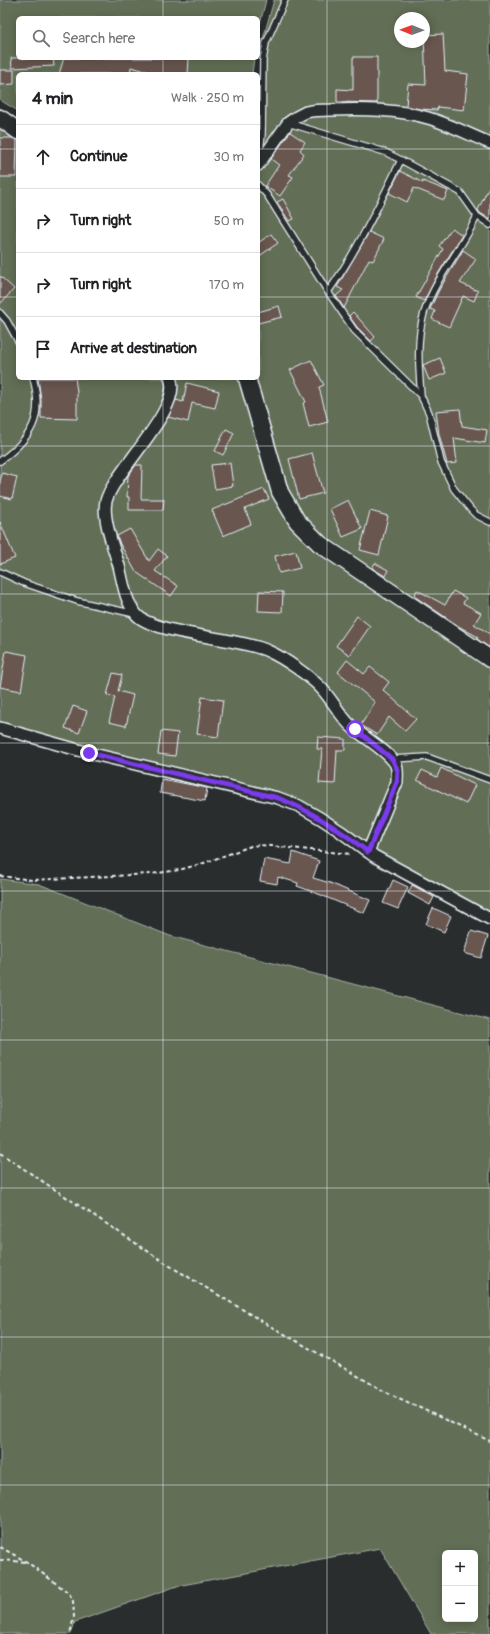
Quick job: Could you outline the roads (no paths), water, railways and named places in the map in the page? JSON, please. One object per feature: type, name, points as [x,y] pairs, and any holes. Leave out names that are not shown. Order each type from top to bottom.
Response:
[{"type":"street","points":[[260,162],[288,123],[294,118],[308,112],[350,109],[381,110],[427,118],[490,143]]},
{"type":"street","points":[[0,118],[16,130]]},
{"type":"street","points":[[171,380],[172,391],[157,424],[120,477],[106,501],[106,518],[127,596],[136,614],[145,621],[158,626],[257,646],[275,654],[317,684],[350,725],[392,759],[398,771],[397,782],[368,852]]},
{"type":"street","points":[[248,380],[280,492],[297,521],[320,544],[490,659]]},
{"type":"street","points":[[0,728],[89,753],[278,798],[299,806],[320,818],[368,852],[490,919]]},
{"type":"lane","points":[[260,146],[262,126],[263,60],[266,43],[285,0]]},
{"type":"lane","points":[[288,123],[385,152],[401,160],[460,192],[477,216],[490,225]]},
{"type":"lane","points":[[328,292],[340,275],[372,218],[401,160]]},
{"type":"lane","points":[[260,187],[267,195],[328,292],[354,330],[421,396],[429,413],[441,462],[454,489],[476,515],[490,522]]},
{"type":"lane","points":[[421,396],[419,361],[424,313],[436,286],[460,248],[477,216]]},
{"type":"lane","points":[[0,313],[7,321],[16,337]]},
{"type":"lane","points":[[0,461],[22,442],[29,434],[36,420],[38,404],[33,380]]},
{"type":"lane","points":[[0,572],[24,583],[77,601],[136,614]]},
{"type":"lane","points":[[392,759],[428,758],[490,780]]}]
